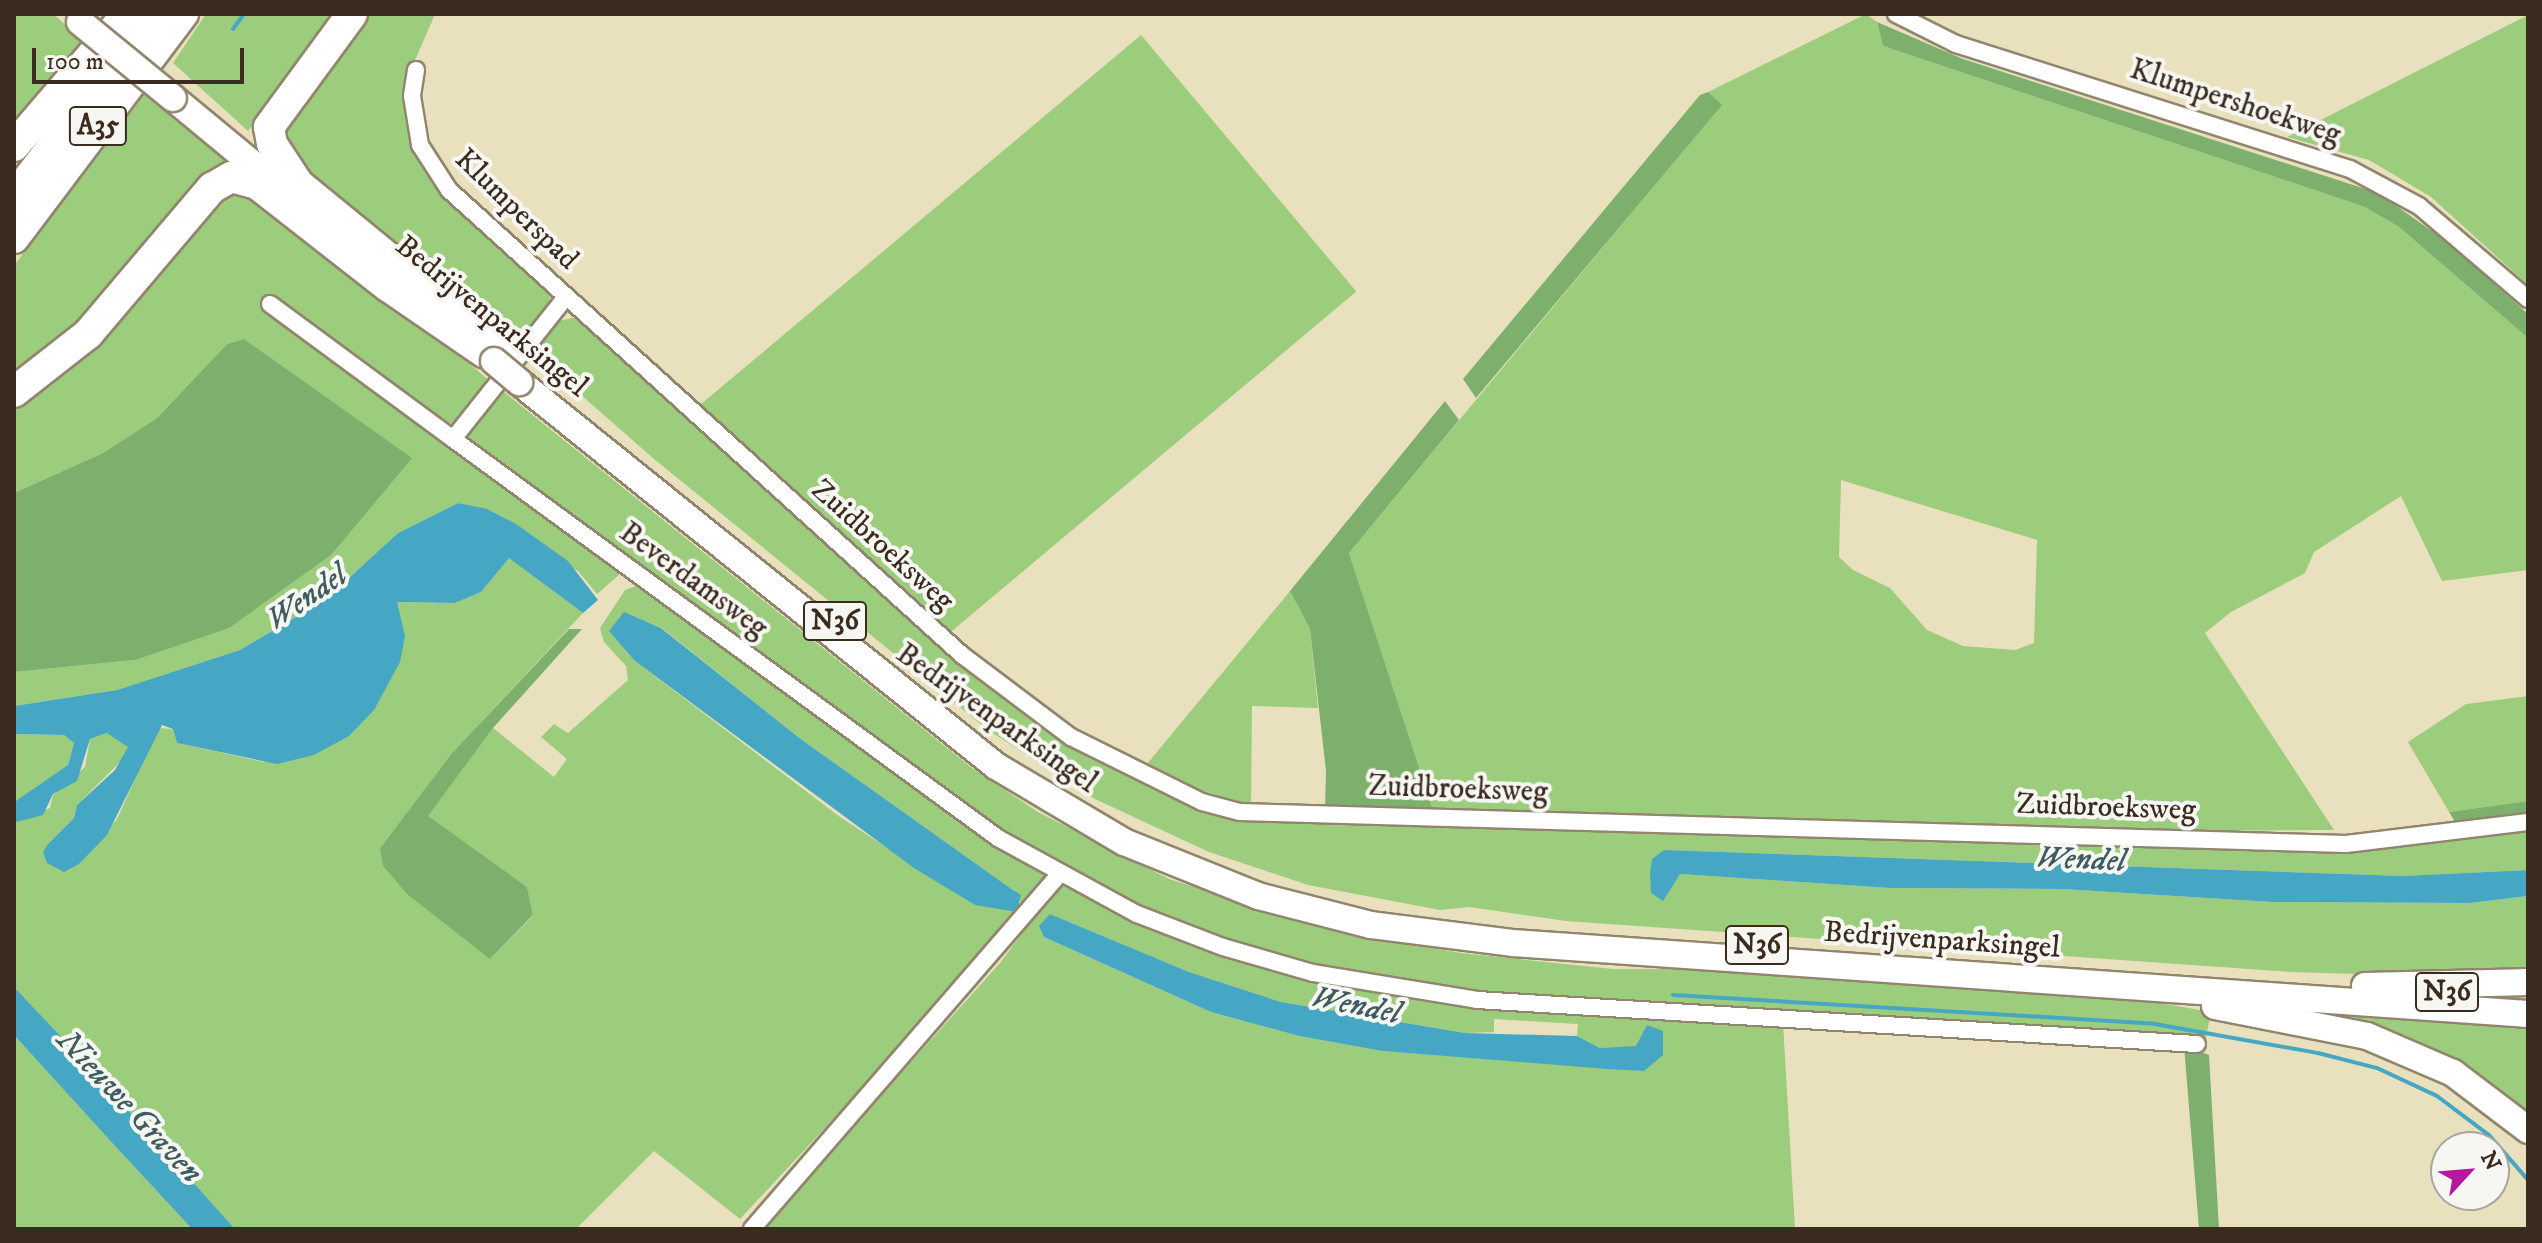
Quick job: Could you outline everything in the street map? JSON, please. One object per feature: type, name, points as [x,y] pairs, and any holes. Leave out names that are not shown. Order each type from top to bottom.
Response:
[{"type":"highway","name":"A35","points":[[14,146],[127,14]]},
{"type":"highway","name":"A35","points":[[14,197],[154,14]]},
{"type":"highway","name":"A35","points":[[14,238],[183,14]]},
{"type":"highway","points":[[297,182],[272,144],[269,127],[352,14]]},
{"type":"highway","name":"Bedrijvenparksingel","points":[[81,17],[297,182],[494,355]]},
{"type":"highway","name":"Bedrijvenparksingel","points":[[177,92],[494,355],[983,739],[1131,828],[1264,882],[1388,913],[1490,926],[2528,997]]},
{"type":"highway","points":[[14,392],[98,324],[212,188],[231,177],[257,184],[389,287],[494,355]]},
{"type":"highway","name":"Bedrijvenparksingel","points":[[524,376],[996,766],[1094,827],[1206,877],[1324,915],[1443,936],[2528,1014]]},
{"type":"highway","name":"N36","points":[[2365,986],[2528,982]]},
{"type":"highway","name":"N36","points":[[2139,986],[2205,1005],[2367,1036],[2453,1073],[2528,1130]]},
{"type":"street","name":"Klumpershoekweg","points":[[1896,14],[1956,44],[2350,169],[2419,206],[2528,299]]},
{"type":"street","name":"Klumperspad","points":[[416,70],[416,128],[436,175],[566,297]]},
{"type":"street","points":[[453,439],[566,297]]},
{"type":"street","name":"Zuidbroeksweg","points":[[566,297],[938,634],[1018,700],[1071,737],[1202,802],[1240,812],[2346,844],[2528,822]]},
{"type":"street","name":"Beverdamsweg","points":[[270,304],[944,802],[1060,874]]},
{"type":"street","points":[[752,1229],[1060,874],[1137,914],[1223,947],[1384,987],[1477,1000],[2197,1044]]},
{"type":"green space","points":[[14,14],[53,14],[88,44],[14,125]]},
{"type":"green space","points":[[206,14],[344,14],[248,131],[173,63]]},
{"type":"green space","points":[[364,14],[435,14],[410,72],[414,147],[445,195],[549,290],[551,310],[525,346],[464,303],[289,160],[280,126]]},
{"type":"green space","points":[[1866,14],[1877,22],[1883,46],[2365,207],[2399,227],[2528,338],[2528,570],[2442,581],[2401,496],[2314,552],[2305,573],[2231,612],[2205,633],[2334,830],[2163,831],[1433,810],[1349,553],[1721,105],[1708,92]],"holes":[[[1841,480],[2037,540],[2034,643],[2015,650],[1963,646],[1927,630],[1890,588],[1853,570],[1839,557]]]},
{"type":"green space","points":[[2528,15],[2528,285],[2431,197],[2369,160],[2287,137]]},
{"type":"green space","points":[[1877,22],[1963,59],[2378,193],[2446,241],[2528,314],[2528,338],[2399,227],[2365,207],[1883,46]]},
{"type":"green space","points":[[1141,35],[1356,292],[914,663],[698,407]]},
{"type":"green space","points":[[142,88],[227,155],[224,164],[112,303],[14,385],[14,266]]},
{"type":"green space","points":[[1708,92],[1722,105],[1476,398],[1463,379],[1700,95]]},
{"type":"green space","points":[[244,187],[403,307],[492,383],[459,422],[440,425],[614,563],[619,575],[597,594],[578,571],[458,503],[398,533],[325,600],[240,650],[117,690],[14,706],[14,672],[135,660],[411,458],[244,339],[227,344],[157,418],[103,453],[14,493],[14,403],[205,203]]},
{"type":"green space","points":[[577,317],[1027,713],[1240,817],[2450,838],[2528,832],[2528,870],[2403,876],[1664,850],[1673,883],[1680,874],[1890,888],[2062,889],[2272,902],[2470,903],[2528,896],[2528,979],[2290,972],[1566,921],[1469,907],[1440,910],[1308,885],[1209,852],[1095,799],[988,730],[654,459],[532,352],[554,322]]},
{"type":"green space","points":[[244,339],[412,458],[331,555],[229,628],[135,660],[14,672],[14,493],[103,453],[157,418],[227,344]]},
{"type":"green space","points":[[499,388],[972,768],[1038,812],[1169,879],[1321,927],[1461,953],[1613,969],[1691,969],[2160,1003],[2211,1012],[2205,1043],[1477,996],[1271,958],[1178,926],[1074,878],[987,829],[470,442],[468,429]]},
{"type":"green space","points":[[1445,401],[1459,420],[1349,553],[1433,810],[1325,808],[1326,771],[1310,629],[1290,591]]},
{"type":"green space","points":[[509,557],[583,613],[452,753],[380,848],[490,959],[533,916],[527,887],[427,816],[493,728],[554,777],[567,759],[541,737],[554,724],[568,733],[628,680],[626,666],[604,642],[600,628],[625,590],[641,584],[942,809],[1039,869],[1047,879],[1002,938],[740,1219],[654,1151],[576,1229],[235,1229],[14,987],[14,818],[17,822],[50,808],[53,795],[85,767],[90,739],[107,733],[122,739],[128,747],[125,757],[77,805],[74,818],[48,844],[79,864],[117,819],[158,728],[173,729],[177,743],[264,762],[396,602],[455,603],[481,592]],"holes":[[[630,615],[662,628],[802,740],[1013,890],[1021,903],[975,905],[840,817],[635,661],[621,641]]]},
{"type":"green space","points":[[1290,591],[1310,629],[1318,708],[1252,706],[1251,807],[1142,770]]},
{"type":"green space","points":[[569,629],[582,629],[493,728],[428,816],[527,887],[533,915],[490,959],[407,894],[383,866],[380,848],[452,753]]},
{"type":"green space","points":[[2528,696],[2528,801],[2449,812],[2408,742],[2466,704]]},
{"type":"green space","points":[[14,734],[64,735],[74,743],[68,765],[14,805]]},
{"type":"green space","points":[[2528,801],[2528,816],[2457,825],[2449,812]]},
{"type":"green space","points":[[1061,881],[1309,976],[1783,1023],[1795,1229],[761,1229],[1000,963]],"holes":[[[1050,914],[1189,972],[1281,1002],[1465,1033],[1494,1032],[1494,1019],[1578,1024],[1577,1036],[1600,1048],[1636,1047],[1641,1041],[1644,1071],[1382,1051],[1299,1036],[1211,1012],[1044,937]]]},
{"type":"green space","points":[[2225,1000],[2528,1022],[2528,1123],[2492,1093]]},
{"type":"green space","points":[[14,1035],[104,1134],[192,1229],[14,1229]]},
{"type":"green space","points":[[2184,1046],[2209,1055],[2219,1229],[2199,1229]]},
{"type":"water","points":[[458,503],[487,509],[516,524],[568,561],[598,600],[583,613],[509,558],[481,592],[455,603],[397,602],[405,636],[400,662],[374,710],[349,736],[314,755],[277,764],[177,743],[173,729],[162,725],[107,835],[79,864],[64,872],[47,863],[43,852],[48,844],[74,818],[77,805],[115,770],[128,747],[107,733],[90,739],[77,781],[53,794],[43,815],[16,822],[16,801],[68,765],[74,743],[64,735],[14,734],[14,706],[117,690],[240,650],[325,600],[398,533]]},
{"type":"water","points":[[624,612],[661,628],[802,740],[1021,895],[1017,912],[975,905],[914,868],[635,661],[609,631]]},
{"type":"water","points":[[1664,850],[2403,876],[2528,870],[2528,896],[2470,903],[2272,902],[2062,889],[1890,888],[1680,874],[1663,901],[1651,893],[1650,873],[1652,859]]},
{"type":"water","points":[[1050,914],[1189,972],[1281,1002],[1465,1033],[1577,1036],[1600,1048],[1636,1046],[1647,1025],[1663,1031],[1663,1055],[1644,1071],[1382,1051],[1299,1036],[1211,1012],[1044,937],[1039,926]]},
{"type":"water","points":[[14,987],[235,1229],[192,1229],[104,1134],[14,1035]]},
{"type":"waterway","points":[[233,29],[244,14]]},
{"type":"waterway","points":[[1673,995],[2155,1024],[2318,1053],[2377,1068],[2437,1096],[2489,1135],[2528,1180]]},
{"type":"water label","name":"Wendel","points":[[307,598]]},
{"type":"water label","name":"Wendel","points":[[2081,860]]},
{"type":"water label","name":"Wendel","points":[[1356,1006]]},
{"type":"water label","name":"Nieuwe Graven","points":[[129,1107]]}]
